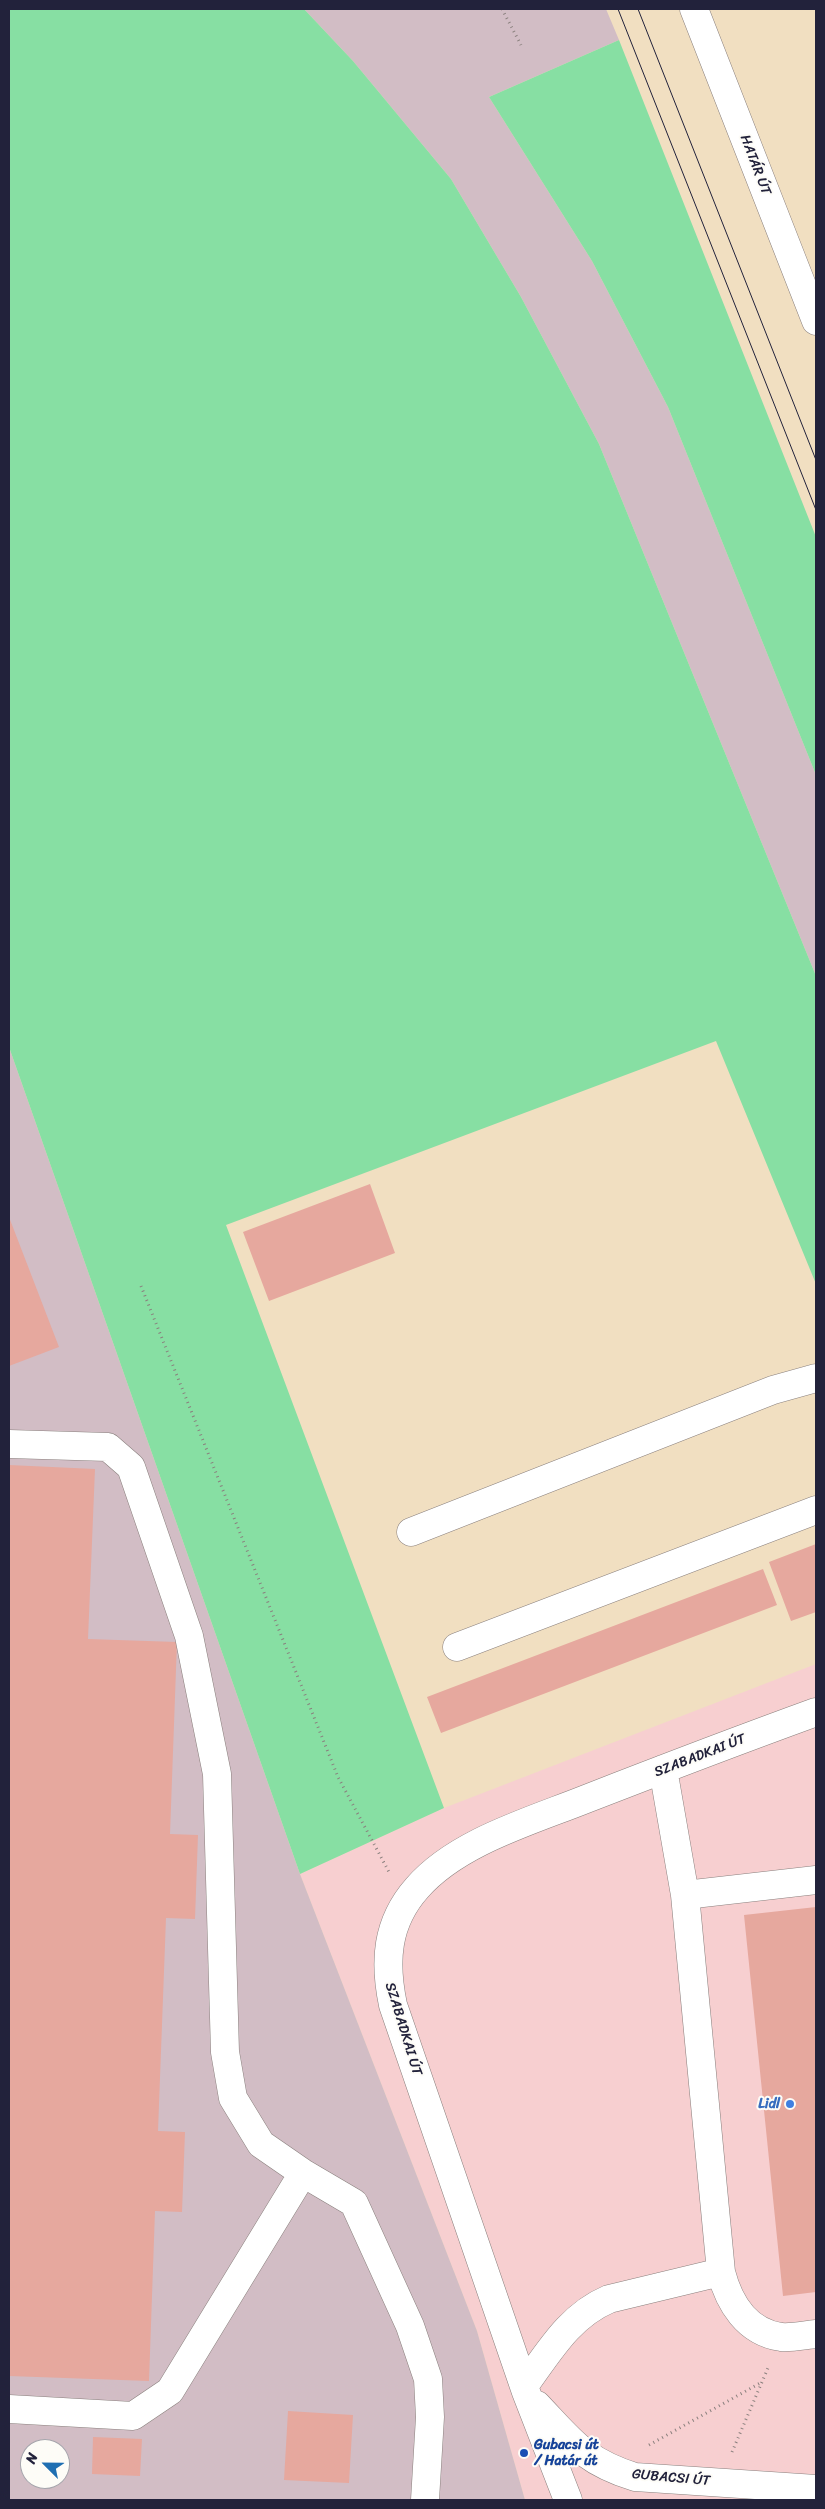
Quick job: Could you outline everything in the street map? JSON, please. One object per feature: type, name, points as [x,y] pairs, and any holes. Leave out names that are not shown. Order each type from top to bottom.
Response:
[{"type":"street","name":"HATÁR ÚT","points":[[694,9],[816,321]]},
{"type":"street","points":[[411,1532],[773,1390],[816,1378]]},
{"type":"street","points":[[9,1444],[108,1447],[131,1466],[189,1636],[217,1774],[225,2052],[233,2098],[261,2144],[303,2173],[354,2203],[410,2326],[428,2380],[430,2418],[425,2500]]},
{"type":"street","points":[[457,1646],[816,1510]]},
{"type":"street","name":"SZABADKAI ÚT","points":[[568,2500],[525,2389],[393,2005],[387,1976],[387,1953],[392,1933],[416,1888],[456,1855],[509,1830],[663,1769],[816,1712]]},
{"type":"street","points":[[663,1769],[685,1895],[721,2272],[730,2300],[740,2314],[752,2324],[782,2337],[816,2334]]},
{"type":"street","points":[[685,1895],[816,1880]]},
{"type":"street","points":[[9,2409],[133,2416],[170,2390],[303,2173]]},
{"type":"street","points":[[525,2389],[563,2332],[593,2306],[609,2299],[721,2272]]},
{"type":"street","name":"GUBACSI ÚT","points":[[525,2389],[586,2455],[608,2467],[635,2476],[816,2489]]},
{"type":"path","points":[[502,9],[521,45]]},
{"type":"path","points":[[141,1286],[338,1777],[407,1903]]},
{"type":"path","points":[[719,2482],[782,2337]]},
{"type":"path","points":[[608,2467],[762,2382]]},
{"type":"shaded area","points":[[304,9],[606,9],[619,40],[489,97],[592,261],[668,407],[816,775],[816,976],[599,444],[521,297],[451,179],[353,61]]},
{"type":"shaded area","points":[[9,1047],[300,1874],[477,2331],[525,2500],[9,2500]]},
{"type":"shaded area","points":[[816,1664],[816,2500],[525,2500],[477,2331],[300,1874],[444,1808]]},
{"type":"green space","points":[[9,9],[304,9],[353,61],[451,179],[521,297],[599,444],[816,976],[816,1284],[716,1041],[226,1225],[444,1808],[300,1874],[9,1047]]},
{"type":"green space","points":[[619,40],[816,537],[816,775],[668,407],[592,261],[489,97]]},
{"type":"building","points":[[370,1184],[395,1253],[269,1301],[243,1232]]},
{"type":"building","points":[[9,1217],[59,1347],[9,1366]]},
{"type":"building","points":[[9,1465],[95,1469],[88,1639],[177,1642],[170,1834],[198,1835],[195,1919],[166,1918],[158,2131],[185,2132],[182,2212],[155,2211],[149,2381],[9,2376]]},
{"type":"building","points":[[816,1544],[816,1612],[791,1621],[769,1562]]},
{"type":"building","points":[[763,1569],[777,1605],[441,1733],[427,1697]]},
{"type":"building","name":"Lidl","points":[[816,1907],[816,2292],[783,2296],[744,1915]]},
{"type":"building","points":[[288,2411],[353,2415],[349,2483],[284,2480]]},
{"type":"building","points":[[93,2437],[142,2439],[140,2476],[92,2474]]},
{"type":"tram line","points":[[618,9],[816,510]]},
{"type":"tram line","points":[[638,9],[816,460]]},
{"type":"place","name":"Lidl","points":[[790,2104]]},
{"type":"place","name":"Gubacsi út / Határ út","points":[[524,2453]]}]
